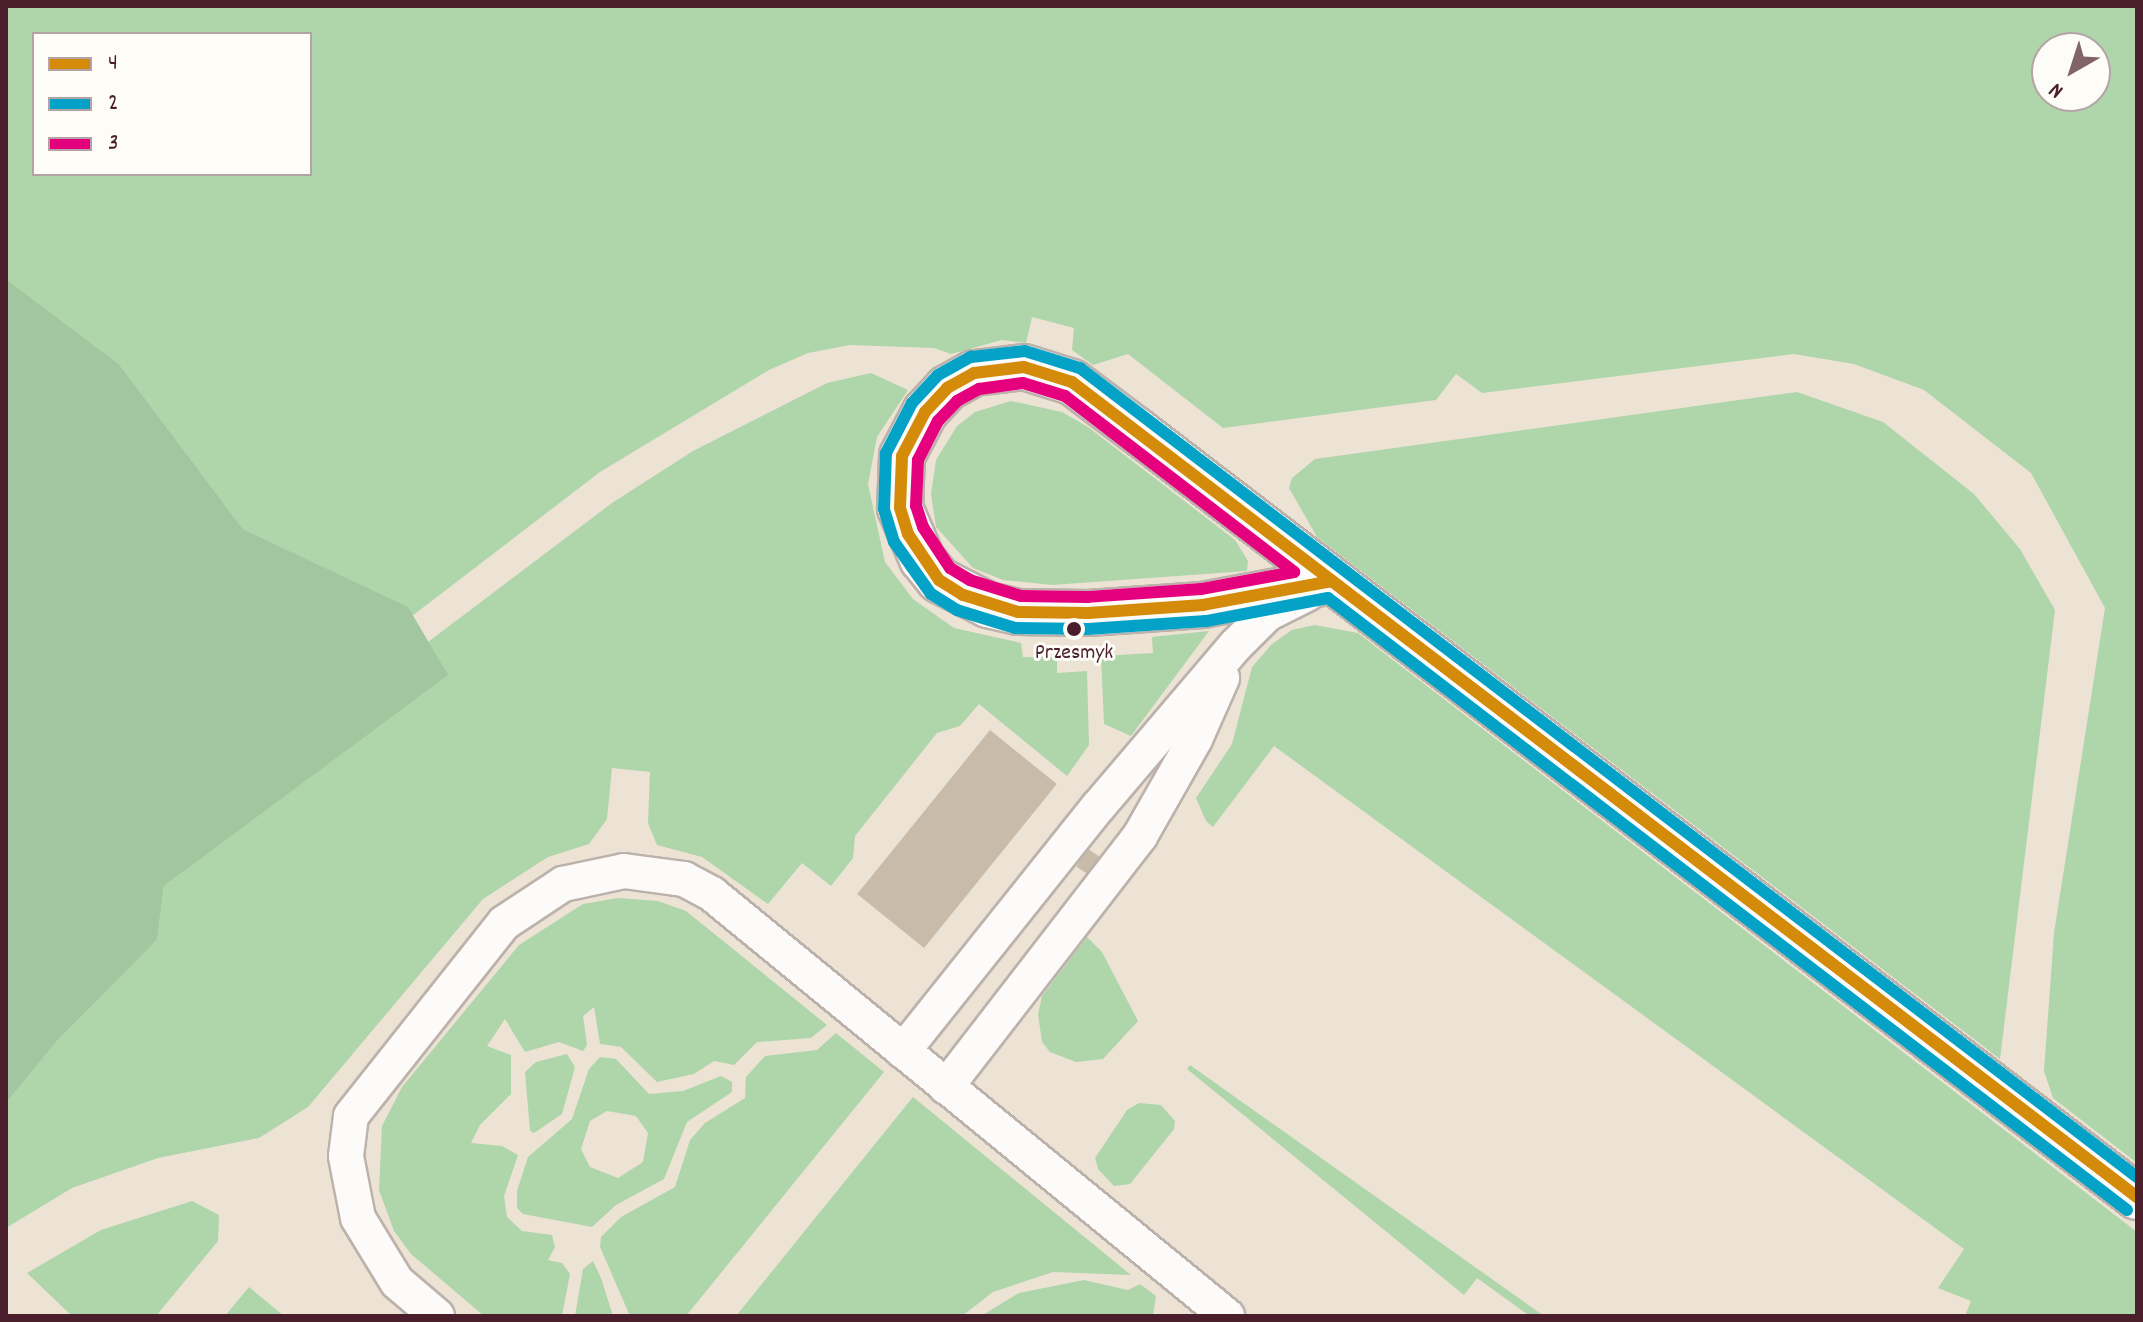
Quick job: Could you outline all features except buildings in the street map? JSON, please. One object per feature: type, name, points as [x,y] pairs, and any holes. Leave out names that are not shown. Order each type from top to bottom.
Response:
[{"type":"street","points":[[1332,581],[1203,605],[1088,613],[1018,612],[988,605],[939,580],[922,559],[900,508],[902,456],[925,412],[947,388],[974,373],[1024,367],[1072,382],[2137,1197]]},
{"type":"lane","points":[[903,1051],[1098,807],[1236,645],[1267,614],[1332,581]]},
{"type":"lane","points":[[946,1087],[1140,836],[1195,739],[1236,645]]},
{"type":"lane","points":[[437,1316],[397,1282],[358,1218],[346,1156],[351,1116],[504,923],[529,902],[594,874],[656,873],[684,879],[712,894],[1227,1316]]},
{"type":"green space","points":[[6,6],[2137,6],[2137,1163],[2053,1098],[2044,1071],[2054,933],[2105,608],[2031,473],[1924,390],[1854,364],[1794,354],[1482,393],[1456,374],[1436,400],[1223,428],[1128,354],[1093,365],[1072,350],[1074,328],[1032,317],[1026,343],[1002,340],[951,354],[934,348],[850,345],[808,353],[769,370],[600,472],[412,616],[407,607],[243,529],[119,364],[6,279]]},
{"type":"green space","points":[[6,279],[119,364],[243,529],[408,607],[448,675],[164,886],[157,940],[57,1041],[6,1103]]},
{"type":"green space","points":[[871,373],[908,390],[877,437],[868,484],[885,562],[913,599],[954,628],[1021,643],[1023,657],[1057,657],[1057,673],[1087,671],[1089,745],[1067,776],[979,704],[960,726],[937,733],[855,836],[853,858],[831,886],[802,863],[768,904],[702,857],[657,845],[648,823],[650,772],[612,768],[607,819],[589,844],[548,857],[483,899],[308,1107],[259,1138],[158,1158],[72,1188],[6,1228],[6,1103],[57,1041],[157,940],[164,886],[447,675],[428,642],[612,503],[693,451],[827,383]]},
{"type":"green space","points":[[1797,392],[1883,422],[1974,494],[2020,549],[2055,610],[2000,1059],[1317,537],[1289,488],[1292,478],[1315,459]]},
{"type":"green space","points":[[1011,401],[1062,412],[1088,427],[1235,540],[1248,561],[1247,571],[1052,585],[1003,580],[973,568],[936,527],[931,494],[936,460],[957,426],[975,412]]},
{"type":"green space","points":[[1315,625],[1358,633],[2137,1232],[2137,1316],[1965,1316],[1971,1301],[1938,1288],[1964,1249],[1274,746],[1213,827],[1206,821],[1196,798],[1232,744],[1252,667],[1272,644],[1292,630]]},
{"type":"green space","points":[[1209,631],[1131,736],[1104,724],[1101,656],[1153,653],[1152,637]]},
{"type":"green space","points":[[618,898],[658,901],[686,911],[827,1025],[811,1038],[757,1042],[734,1065],[714,1061],[694,1074],[657,1082],[621,1047],[600,1044],[594,1007],[583,1016],[587,1045],[583,1051],[559,1042],[525,1052],[505,1019],[487,1046],[511,1055],[511,1094],[480,1125],[471,1143],[502,1146],[518,1155],[504,1196],[507,1217],[522,1231],[552,1235],[555,1247],[548,1260],[562,1263],[570,1274],[562,1316],[484,1316],[411,1254],[394,1231],[379,1190],[382,1126],[402,1087],[519,945],[583,904]]},
{"type":"green space","points":[[1087,937],[1102,952],[1138,1021],[1103,1059],[1076,1062],[1050,1052],[1042,1042],[1038,1014],[1042,996]]},
{"type":"green space","points":[[836,1033],[884,1072],[686,1316],[630,1316],[600,1247],[601,1237],[621,1217],[675,1187],[690,1140],[705,1123],[745,1098],[746,1077],[765,1056],[817,1050]]},
{"type":"green space","points":[[567,1054],[575,1067],[562,1114],[534,1133],[530,1131],[525,1072],[536,1062]]},
{"type":"green space","points":[[600,1057],[616,1059],[649,1094],[683,1091],[721,1076],[732,1082],[732,1092],[687,1122],[664,1179],[616,1205],[592,1227],[523,1214],[517,1208],[517,1191],[528,1157],[572,1119],[589,1069]],"holes":[[[607,1111],[636,1116],[648,1133],[643,1162],[618,1178],[590,1167],[581,1149],[590,1121]]]},
{"type":"green space","points":[[1190,1065],[1544,1316],[1530,1316],[1477,1278],[1464,1295],[1187,1069]]},
{"type":"green space","points":[[913,1097],[1131,1275],[1053,1272],[993,1292],[962,1316],[736,1316]]},
{"type":"green space","points":[[1139,1103],[1161,1105],[1175,1121],[1174,1129],[1130,1184],[1114,1186],[1098,1169],[1095,1158],[1127,1110]]},
{"type":"green space","points":[[192,1201],[219,1215],[218,1241],[156,1316],[72,1316],[27,1273],[101,1230]]},
{"type":"green space","points":[[593,1261],[613,1316],[575,1316],[583,1269]]},
{"type":"green space","points":[[1084,1280],[1128,1290],[1140,1284],[1156,1296],[1153,1316],[981,1316],[1019,1293]]},
{"type":"green space","points":[[249,1287],[284,1316],[225,1316]]},
{"type":"transit line","name":"2","points":[[2127,1210],[1328,598],[1206,621],[1088,629],[1015,628],[957,610],[931,594],[894,542],[884,509],[886,453],[912,403],[938,375],[971,357],[1025,351],[1080,368],[2137,1177]]},
{"type":"transit line","name":"4","points":[[1024,367],[1072,382],[1332,581],[1203,605],[1088,613],[1018,612],[963,595],[939,580],[908,534],[900,508],[902,456],[925,412],[947,388],[974,373],[1024,367]]},
{"type":"transit line","name":"3","points":[[1023,383],[1065,396],[1294,572],[1201,589],[1088,597],[1021,596],[970,580],[950,568],[923,527],[916,506],[918,460],[938,421],[957,401],[979,389],[1023,383]]},
{"type":"transit line","name":"4","points":[[1332,581],[2137,1197],[2018,1106],[1332,581]]},
{"type":"place","name":"Przesmyk","points":[[1074,629]]}]
